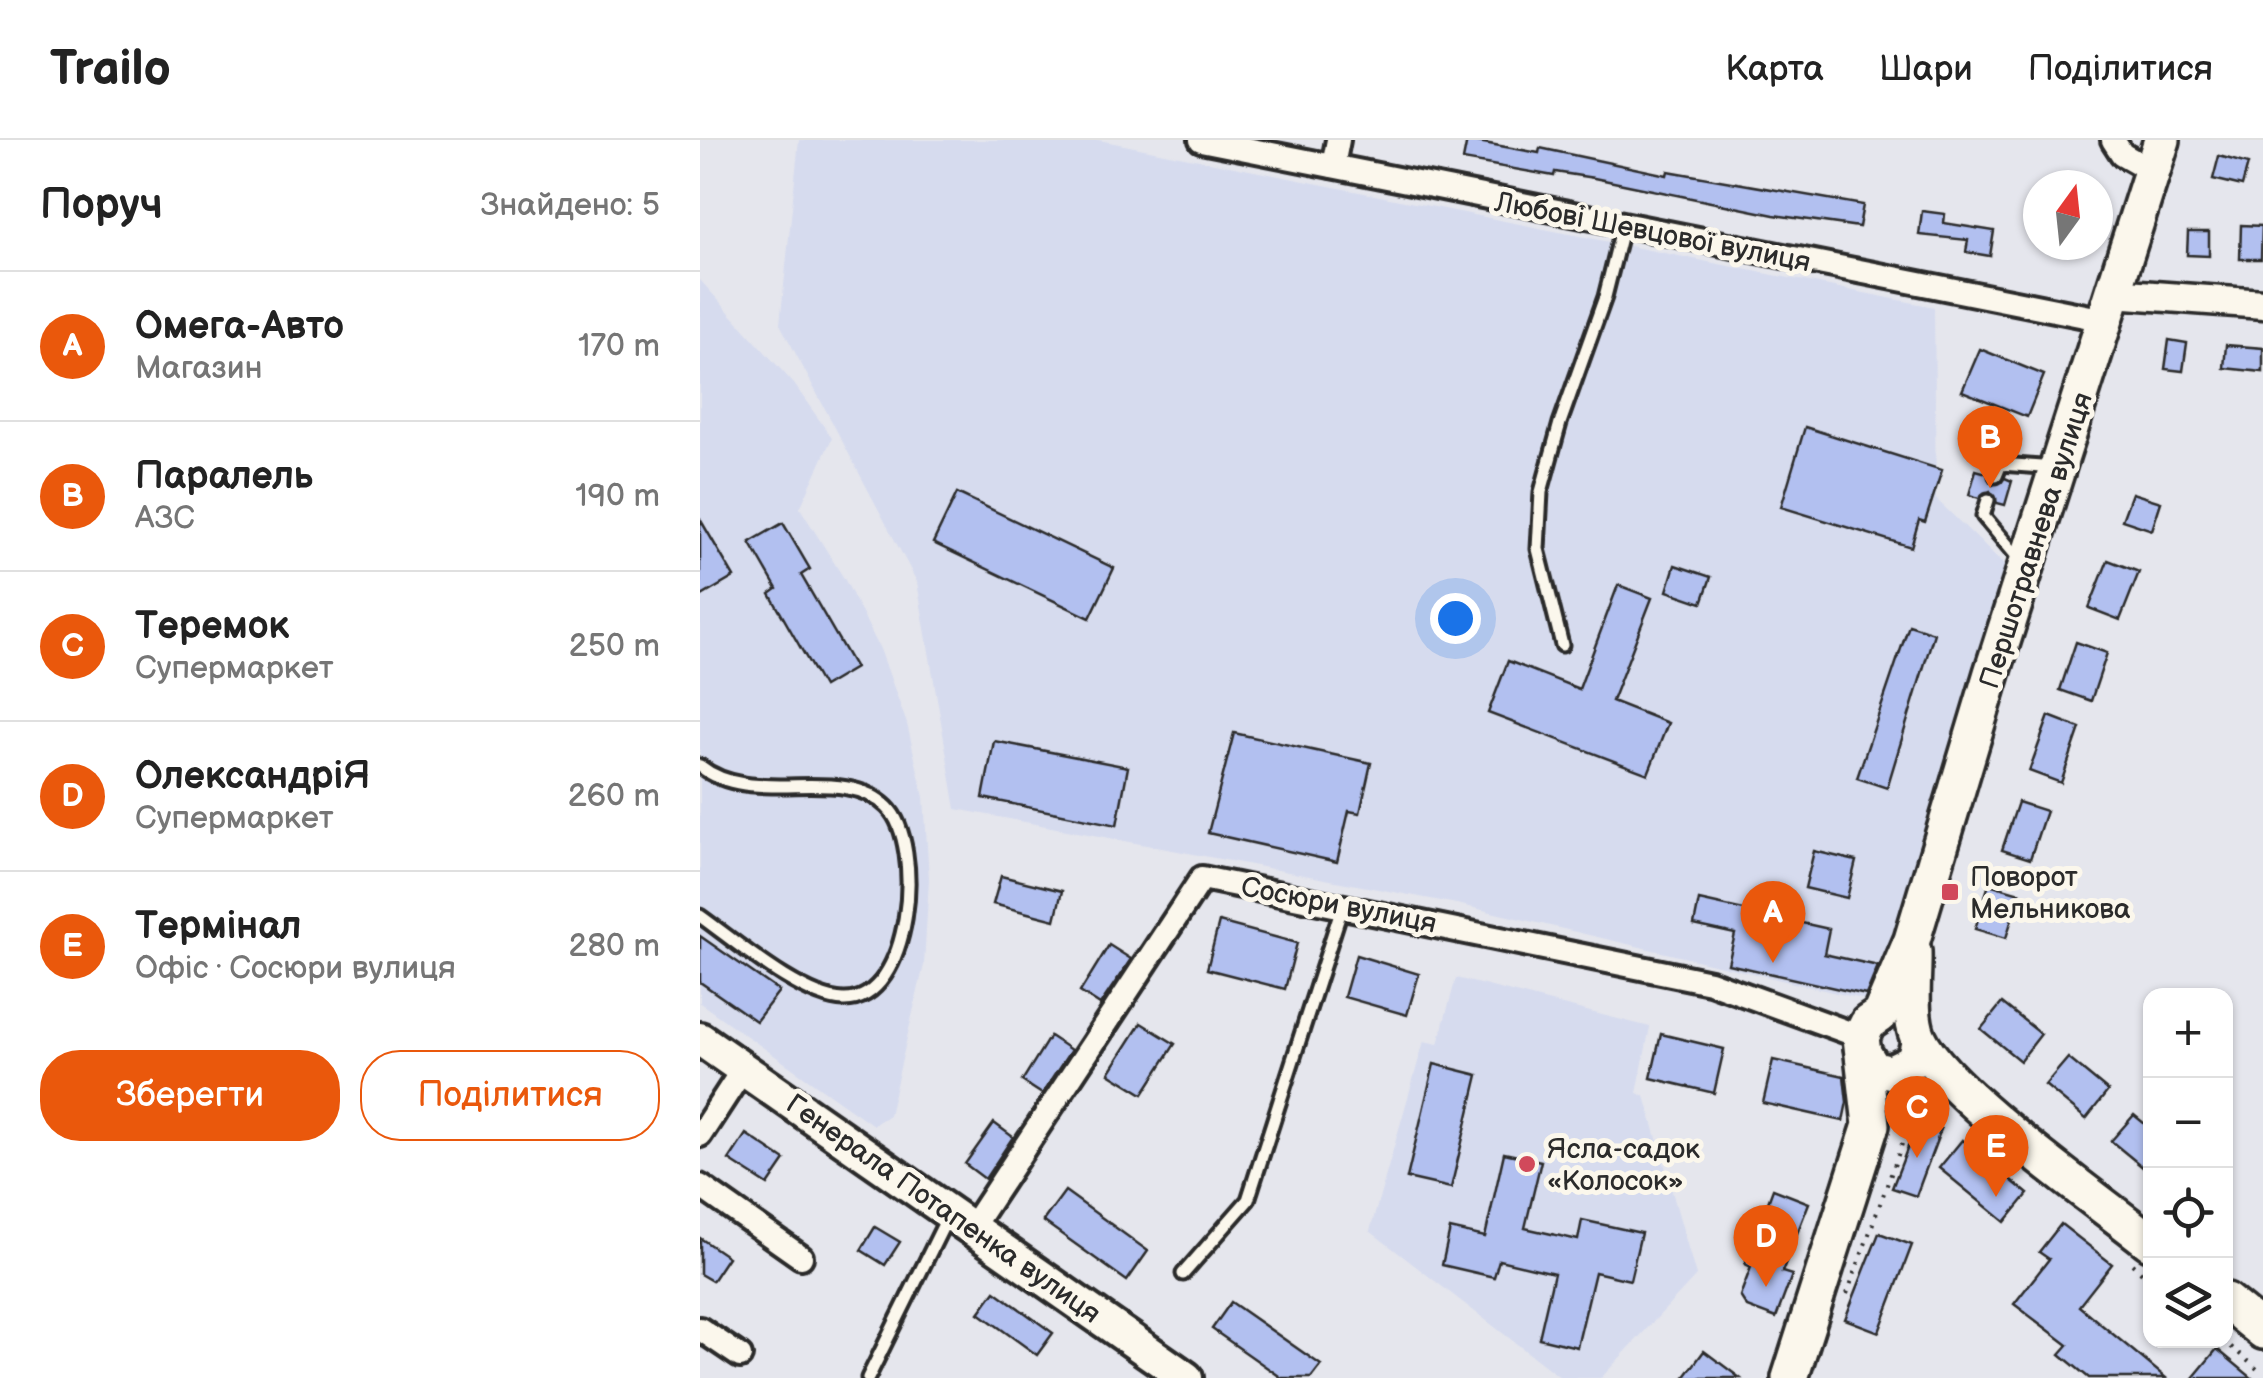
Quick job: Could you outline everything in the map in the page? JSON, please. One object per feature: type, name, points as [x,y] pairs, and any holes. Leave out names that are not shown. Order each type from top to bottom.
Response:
[{"type":"main road","name":"Першотравнева вулиця","points":[[1868,1033],[1912,940],[2157,155]]},
{"type":"main road","name":"Першотравнева вулиця","points":[[1912,940],[1917,1034]]},
{"type":"main road","points":[[1868,1033],[1901,1016],[1946,1074],[2136,1248]]},
{"type":"main road","points":[[1868,1033],[1874,1068],[1899,1070]]},
{"type":"main road","points":[[1868,1033],[1871,1125]]},
{"type":"main road","points":[[1790,1378],[1871,1125],[1899,1070],[1913,1061],[1917,1034]]},
{"type":"main road","name":"Генерала Потапенка вулиця","points":[[700,1039],[968,1217],[1186,1378]]},
{"type":"main road","points":[[2233,1307],[2263,1331]]},
{"type":"street","name":"Любові Шевцової вулиця","points":[[1201,140],[1623,225],[2109,307],[2263,304]]},
{"type":"street","points":[[1333,166],[1338,140]]},
{"type":"street","points":[[2113,140],[2122,154],[2157,155]]},
{"type":"street","name":"Сосюри вулиця","points":[[968,1217],[1202,878],[1710,982],[1868,1033]]},
{"type":"street","points":[[700,1135],[743,1069]]},
{"type":"street","points":[[700,1186],[801,1257]]},
{"type":"street","points":[[700,1329],[740,1356]]},
{"type":"lane","points":[[1562,645],[1538,550],[1541,492],[1560,422],[1605,296],[1623,225]]},
{"type":"lane","points":[[1996,476],[2001,464],[2059,468]]},
{"type":"lane","points":[[1988,500],[1983,516],[2026,567]]},
{"type":"lane","points":[[700,766],[719,782],[764,788],[839,788],[873,797],[890,809],[907,846],[908,875],[902,940],[889,970],[872,991],[844,1000],[806,988],[700,916]]},
{"type":"lane","points":[[1183,1274],[1248,1200],[1343,904]]},
{"type":"lane","points":[[868,1378],[968,1217]]},
{"type":"path","points":[[1842,1308],[1914,1114],[1931,1110],[1955,1116]]},
{"type":"path","points":[[2232,1348],[2263,1374]]},
{"type":"shaded area","points":[[799,140],[1099,140],[1934,307],[1936,499],[2012,572],[1875,1002],[1457,904],[956,809],[917,582],[780,324]]},
{"type":"shaded area","points":[[700,280],[794,384],[832,438],[800,508],[845,580],[880,649],[907,724],[924,797],[929,879],[924,965],[889,1115],[873,1125],[700,1003]]},
{"type":"shaded area","name":"Ясла-садок «Колосок»","points":[[1456,978],[1650,1027],[1637,1093],[1645,1096],[1696,1276],[1601,1378],[1561,1378],[1370,1231],[1424,1041],[1438,1044]]},
{"type":"building","points":[[1467,140],[1539,153],[1540,148],[1667,175],[1668,171],[1863,205],[1859,227],[1774,215],[1594,178],[1555,172],[1554,176],[1463,160]]},
{"type":"building","points":[[2219,156],[2248,164],[2242,186],[2213,179]]},
{"type":"building","points":[[1922,211],[1945,214],[1944,223],[1994,231],[1990,256],[1966,252],[1968,240],[1919,235]]},
{"type":"building","points":[[2241,225],[2262,226],[2261,259],[2240,259]]},
{"type":"building","points":[[2188,232],[2209,232],[2209,256],[2187,255]]},
{"type":"building","points":[[2169,340],[2187,343],[2183,371],[2165,369]]},
{"type":"building","points":[[2226,345],[2263,348],[2263,372],[2224,368]]},
{"type":"building","points":[[1980,349],[2044,375],[2027,417],[1962,391]]},
{"type":"building","points":[[1805,427],[1942,470],[1925,522],[1919,520],[1911,547],[1781,507]]},
{"type":"building","points":[[1976,470],[1987,473],[1993,485],[2005,478],[2012,481],[2005,505],[1997,503],[1990,491],[1979,498],[1969,495]]},
{"type":"building","points":[[957,493],[1114,568],[1090,618],[933,543]]},
{"type":"building","points":[[2132,493],[2161,502],[2152,530],[2122,520]]},
{"type":"building","points":[[700,519],[734,577],[700,597]]},
{"type":"building","points":[[783,523],[810,569],[801,575],[855,668],[823,687],[770,594],[777,589],[750,542]]},
{"type":"building","points":[[2108,560],[2139,572],[2120,620],[2089,608]]},
{"type":"building","points":[[1675,565],[1711,577],[1702,603],[1667,591]]},
{"type":"building","points":[[1618,585],[1652,598],[1612,701],[1668,723],[1648,774],[1488,713],[1508,661],[1579,689]]},
{"type":"building","points":[[1909,625],[1934,633],[1887,788],[1857,778]]},
{"type":"building","points":[[2076,642],[2107,653],[2091,701],[2060,690]]},
{"type":"building","points":[[2049,716],[2080,728],[2061,783],[2029,771]]},
{"type":"building","points":[[1234,733],[1371,763],[1360,813],[1349,811],[1337,862],[1208,833]]},
{"type":"building","points":[[994,741],[1128,767],[1117,825],[983,798]]},
{"type":"building","points":[[2018,802],[2046,811],[2030,859],[2002,850]]},
{"type":"building","points":[[1814,851],[1856,861],[1847,898],[1805,888]]},
{"type":"building","points":[[1001,876],[1062,891],[1055,920],[993,904]]},
{"type":"building","points":[[1989,884],[2020,893],[2006,938],[1975,929]]},
{"type":"building","points":[[1699,900],[1829,929],[1824,954],[1878,966],[1866,995],[1728,964],[1735,934],[1694,925]]},
{"type":"building","points":[[1219,922],[1297,943],[1285,989],[1207,969]]},
{"type":"building","points":[[700,936],[779,991],[756,1021],[700,982]]},
{"type":"building","points":[[1109,945],[1131,959],[1100,1005],[1080,992]]},
{"type":"building","points":[[1356,955],[1419,974],[1407,1015],[1344,997]]},
{"type":"building","points":[[2002,1003],[2041,1034],[2020,1061],[1981,1029]]},
{"type":"building","points":[[1141,1023],[1175,1044],[1143,1094],[1109,1073]]},
{"type":"building","points":[[1661,1034],[1724,1049],[1714,1093],[1651,1078]]},
{"type":"building","points":[[1050,1036],[1071,1050],[1042,1094],[1022,1081]]},
{"type":"building","points":[[2068,1058],[2108,1091],[2086,1119],[2045,1085]]},
{"type":"building","points":[[1773,1060],[1844,1076],[1847,1102],[1843,1121],[1763,1103]]},
{"type":"building","points":[[1434,1064],[1478,1075],[1451,1188],[1407,1178]]},
{"type":"building","points":[[2134,1115],[2143,1122],[2143,1167],[2111,1141]]},
{"type":"building","points":[[1918,1121],[1941,1129],[1916,1196],[1892,1188]]},
{"type":"building","points":[[994,1123],[1013,1137],[985,1179],[965,1164]]},
{"type":"building","points":[[746,1134],[785,1160],[768,1185],[729,1160]]},
{"type":"building","points":[[1962,1140],[2028,1194],[2005,1222],[1939,1168]]},
{"type":"building","points":[[1504,1153],[1541,1161],[1525,1228],[1578,1240],[1582,1220],[1641,1233],[1630,1280],[1595,1272],[1577,1347],[1539,1338],[1554,1273],[1499,1260],[1494,1277],[1442,1265],[1450,1229],[1485,1237]]},
{"type":"building","points":[[1773,1189],[1809,1203],[1782,1272],[1792,1275],[1776,1318],[1747,1307],[1740,1296],[1751,1267],[1745,1264]]},
{"type":"building","points":[[1065,1191],[1148,1251],[1127,1281],[1043,1221]]},
{"type":"building","points":[[2061,1224],[2112,1264],[2079,1306],[2166,1378],[2089,1378],[2060,1354],[2068,1345],[2014,1304],[2049,1259],[2039,1252]]},
{"type":"building","points":[[875,1227],[900,1242],[885,1265],[861,1250]]},
{"type":"building","points":[[1879,1233],[1912,1245],[1879,1332],[1845,1319]]},
{"type":"building","points":[[700,1238],[728,1257],[712,1281],[700,1274]]},
{"type":"building","points":[[995,1291],[1053,1333],[1037,1355],[979,1313]]},
{"type":"building","points":[[1231,1302],[1321,1365],[1311,1378],[1282,1378],[1212,1329]]},
{"type":"building","points":[[2217,1349],[2252,1378],[2193,1378]]},
{"type":"building","points":[[1704,1351],[1740,1378],[1684,1378]]},
{"type":"place","name":"Паралель","points":[[1990,488]]},
{"type":"place","name":"Поворот Мельникова","points":[[1950,892]]},
{"type":"place","name":"Омега-Авто","points":[[1773,963]]},
{"type":"place","name":"Теремок","points":[[1917,1158]]},
{"type":"place","name":"Ясла-садок «Колосок»","points":[[1527,1164]]},
{"type":"place","name":"Термінал","points":[[1996,1197]]},
{"type":"place","name":"ОлександріЯ","points":[[1766,1287]]}]
